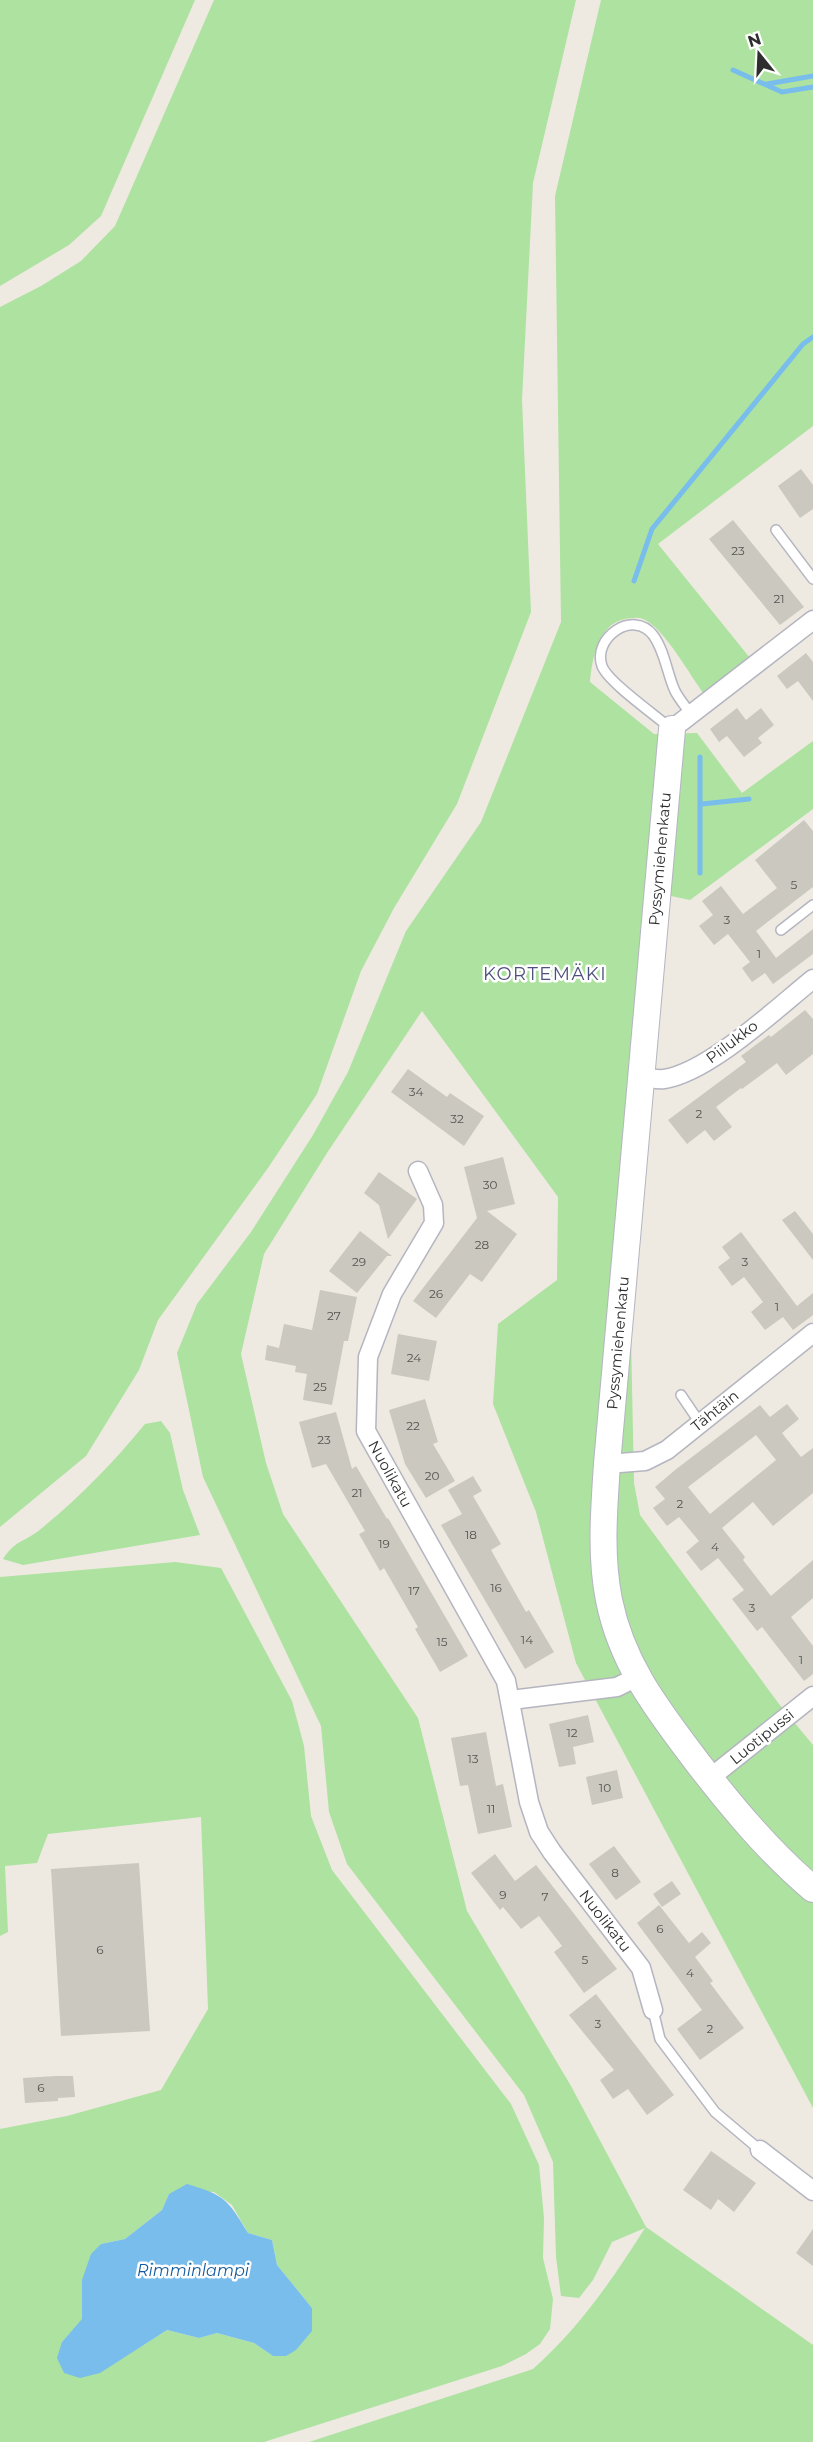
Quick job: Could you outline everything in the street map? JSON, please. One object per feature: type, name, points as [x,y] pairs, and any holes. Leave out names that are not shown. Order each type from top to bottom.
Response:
[{"type":"street","points":[[682,722],[813,620]]},
{"type":"street","name":"Pyssymiehenkatu","points":[[682,722],[640,1077],[607,1464],[603,1517],[603,1562],[617,1632],[649,1698],[753,1832],[813,1889]]},
{"type":"street","name":"Piilukko","points":[[640,1077],[662,1079],[699,1066],[724,1050],[813,979]]},
{"type":"street","name":"Nuolikatu","points":[[418,1171],[433,1205],[434,1222],[392,1294],[368,1357],[366,1431],[506,1681],[529,1802],[540,1832],[552,1852],[641,1968],[653,2010]]},
{"type":"street","name":"Tähtäin","points":[[607,1464],[626,1464],[656,1457],[813,1334]]},
{"type":"street","points":[[511,1700],[617,1687],[637,1677]]},
{"type":"street","name":"Luotipussi","points":[[710,1778],[813,1696]]},
{"type":"street","points":[[760,2150],[813,2190]]},
{"type":"lane","points":[[776,530],[813,579]]},
{"type":"lane","points":[[630,624],[642,625],[653,635],[676,692],[682,722],[646,707],[610,680],[602,667],[600,657],[605,643],[613,632],[630,624]]},
{"type":"lane","points":[[781,930],[813,905]]},
{"type":"lane","points":[[681,1395],[700,1424]]},
{"type":"lane","points":[[653,2010],[660,2039],[715,2112],[760,2150]]},
{"type":"green space","points":[[0,0],[195,0],[101,216],[69,245],[0,286]]},
{"type":"green space","points":[[214,0],[576,0],[533,183],[522,400],[531,612],[457,804],[394,908],[361,971],[317,1094],[268,1168],[158,1320],[139,1370],[86,1456],[0,1527],[0,307],[41,286],[81,261],[115,226]]},
{"type":"green space","points":[[601,0],[813,0],[813,426],[658,544],[750,658],[704,694],[662,634],[642,618],[625,619],[608,628],[598,644],[590,682],[654,734],[697,733],[742,793],[813,741],[813,809],[690,900],[647,891],[627,1142],[634,1483],[640,1515],[779,1704],[813,1745],[813,2108],[576,1663],[536,1512],[493,1404],[498,1324],[557,1280],[558,1197],[422,1011],[327,1153],[264,1254],[241,1354],[266,1463],[283,1514],[418,1718],[467,1911],[571,2086],[646,2227],[813,2345],[813,2442],[309,2442],[533,2369],[580,2320],[645,2228],[612,2242],[593,2280],[579,2298],[561,2296],[556,2257],[553,2162],[524,2095],[347,1864],[329,1812],[321,1726],[203,1477],[177,1353],[197,1304],[251,1232],[313,1135],[348,1072],[406,931],[481,822],[561,622],[555,196]]},
{"type":"green space","points":[[161,1421],[170,1433],[183,1490],[200,1535],[23,1565],[3,1559],[12,1548],[36,1533],[83,1491],[109,1466],[145,1424]]},
{"type":"green space","points":[[175,1562],[221,1568],[292,1701],[304,1746],[311,1816],[332,1870],[511,2104],[539,2165],[544,2218],[543,2258],[553,2299],[550,2329],[540,2344],[526,2354],[502,2366],[264,2442],[0,2442],[0,2129],[67,2116],[161,2090],[208,2009],[201,1817],[48,1834],[37,1863],[5,1866],[8,1932],[0,1936],[0,1577]],"holes":[[[214,2192],[232,2205],[248,2233],[272,2240],[277,2265],[312,2308],[273,2356],[254,2343],[217,2333],[199,2338],[167,2330],[134,2351],[62,2342],[83,2319],[101,2244],[125,2239],[162,2210],[169,2194]]]},
{"type":"water","name":"Rimminlampi","points":[[187,2184],[224,2200],[248,2233],[272,2240],[277,2265],[312,2308],[312,2331],[296,2350],[286,2356],[273,2356],[254,2343],[217,2333],[199,2338],[167,2330],[100,2373],[80,2378],[64,2373],[57,2358],[62,2342],[82,2319],[82,2280],[91,2254],[101,2244],[125,2239],[162,2210],[169,2194]]},
{"type":"building","points":[[801,469],[813,485],[813,509],[800,518],[778,486]]},
{"type":"building","points":[[733,520],[804,607],[780,625],[709,539]]},
{"type":"building","points":[[806,653],[813,662],[813,701],[798,681],[787,689],[777,676]]},
{"type":"building","points":[[737,708],[746,720],[761,708],[774,725],[758,738],[762,743],[744,757],[727,736],[719,742],[710,729]]},
{"type":"building","points":[[804,820],[813,831],[813,887],[756,931],[776,958],[813,929],[813,954],[773,984],[765,973],[752,982],[742,968],[750,962],[728,934],[714,945],[699,926],[713,915],[702,901],[721,886],[743,914],[777,888],[755,860]]},
{"type":"building","points":[[805,1010],[813,1019],[813,1054],[786,1075],[777,1063],[741,1088],[716,1107],[732,1127],[714,1141],[705,1130],[687,1144],[668,1120],[746,1062],[741,1056],[769,1035],[771,1037]]},
{"type":"building","points":[[408,1069],[447,1097],[450,1093],[484,1116],[464,1146],[391,1092]]},
{"type":"building","points":[[503,1157],[515,1204],[487,1211],[517,1234],[482,1282],[470,1274],[436,1318],[413,1301],[477,1218],[464,1167]]},
{"type":"building","points":[[379,1172],[417,1199],[388,1239],[379,1205],[364,1193]]},
{"type":"building","points":[[795,1211],[813,1234],[813,1260],[782,1220]]},
{"type":"building","points":[[360,1231],[392,1256],[387,1256],[357,1293],[329,1271]]},
{"type":"building","points":[[741,1232],[797,1306],[813,1293],[813,1315],[793,1330],[783,1317],[765,1330],[751,1312],[763,1302],[744,1277],[732,1286],[718,1267],[730,1258],[722,1247]]},
{"type":"building","points":[[320,1290],[357,1297],[348,1341],[344,1341],[332,1405],[303,1400],[307,1374],[295,1372],[296,1366],[265,1360],[267,1345],[279,1348],[284,1324],[312,1330]]},
{"type":"building","points":[[398,1334],[437,1341],[429,1381],[391,1374]]},
{"type":"building","points":[[425,1399],[438,1442],[433,1444],[455,1481],[426,1498],[405,1464],[389,1410]]},
{"type":"building","points":[[787,1404],[799,1419],[782,1433],[801,1457],[813,1448],[813,1493],[773,1526],[753,1502],[722,1528],[771,1596],[813,1560],[813,1598],[791,1617],[813,1646],[813,1674],[804,1681],[762,1627],[757,1631],[732,1599],[744,1590],[718,1558],[701,1571],[686,1552],[699,1541],[679,1517],[667,1526],[653,1508],[665,1499],[655,1487],[675,1470],[760,1405],[770,1417]],"holes":[[[756,1435],[776,1460],[710,1514],[688,1487]]]},
{"type":"building","points":[[336,1412],[352,1469],[356,1466],[468,1656],[440,1672],[415,1629],[418,1627],[384,1568],[380,1571],[359,1534],[365,1531],[326,1464],[312,1468],[299,1422]]},
{"type":"building","points":[[473,1476],[482,1491],[473,1496],[501,1544],[491,1550],[526,1612],[529,1610],[554,1652],[525,1669],[441,1525],[462,1514],[448,1490]]},
{"type":"building","points":[[588,1715],[594,1742],[573,1747],[576,1764],[559,1767],[549,1724]]},
{"type":"building","points":[[486,1732],[496,1786],[503,1784],[512,1827],[478,1834],[468,1785],[460,1786],[451,1738]]},
{"type":"building","points":[[617,1770],[623,1798],[592,1805],[586,1777]]},
{"type":"building","points":[[614,1846],[641,1882],[616,1900],[589,1864]]},
{"type":"building","points":[[495,1854],[515,1881],[536,1865],[617,1969],[584,1993],[554,1952],[562,1946],[539,1916],[521,1929],[503,1907],[500,1910],[471,1873]]},
{"type":"building","points":[[139,1863],[150,2031],[61,2036],[51,1869]]},
{"type":"building","points":[[672,1881],[681,1894],[662,1907],[653,1894]]},
{"type":"building","points":[[659,1905],[689,1943],[702,1932],[711,1943],[695,1957],[713,1981],[710,1983],[744,2028],[700,2060],[677,2029],[702,2010],[637,1923]]},
{"type":"building","points":[[596,1994],[674,2095],[647,2115],[628,2089],[613,2099],[600,2080],[614,2070],[569,2015]]},
{"type":"building","points":[[73,2076],[75,2097],[58,2098],[58,2101],[25,2103],[23,2078]]},
{"type":"building","points":[[711,2151],[756,2183],[734,2212],[718,2199],[711,2210],[683,2190]]},
{"type":"building","points":[[813,2229],[813,2266],[796,2253]]},
{"type":"waterway","points":[[733,70],[782,92],[813,87]]},
{"type":"waterway","points":[[767,84],[813,76]]},
{"type":"waterway","points":[[634,581],[652,529],[803,344],[813,337]]},
{"type":"waterway","points":[[700,757],[700,873]]},
{"type":"waterway","points":[[702,804],[749,799]]},
{"type":"district","name":"KORTEMÄKI","points":[[545,974]]}]
